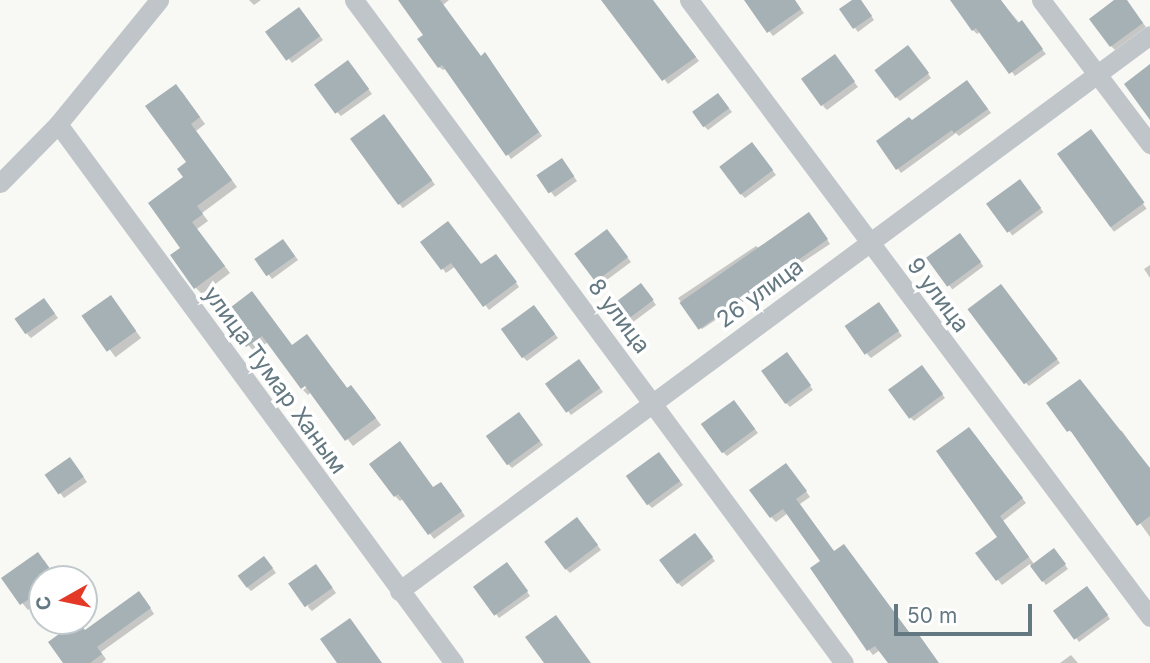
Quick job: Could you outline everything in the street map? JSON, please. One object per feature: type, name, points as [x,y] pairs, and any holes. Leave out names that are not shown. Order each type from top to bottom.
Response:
[{"type":"street","points":[[0,183],[58,124],[159,0]]},
{"type":"street","name":"8 улица","points":[[355,0],[844,663]]},
{"type":"street","name":"9 улица","points":[[689,0],[869,245],[1150,617]]},
{"type":"street","points":[[1041,0],[1150,144]]},
{"type":"street","name":"26 улица","points":[[399,591],[652,401],[869,245],[1150,35]]},
{"type":"street","name":"улица Тумар Ханым","points":[[58,124],[454,663]]},
{"type":"building","points":[[398,0],[440,0],[481,56],[485,52],[539,132],[506,156],[442,65],[438,68],[417,39],[423,35]]},
{"type":"building","points":[[601,0],[653,0],[696,57],[662,81]]},
{"type":"building","points":[[744,0],[795,0],[801,9],[767,33]]},
{"type":"building","points":[[852,0],[861,0],[872,16],[853,29],[839,9]]},
{"type":"building","points":[[950,0],[1001,0],[1018,23],[1022,20],[1043,49],[1009,74],[976,28],[972,31]]},
{"type":"building","points":[[1114,0],[1127,0],[1143,23],[1110,47],[1089,19]]},
{"type":"building","points":[[299,7],[320,36],[286,61],[265,32]]},
{"type":"building","points":[[908,45],[929,73],[896,98],[874,70]]},
{"type":"building","points":[[835,54],[855,82],[821,106],[801,79]]},
{"type":"building","points":[[348,60],[369,89],[335,114],[314,85]]},
{"type":"building","points":[[1150,64],[1150,120],[1124,84]]},
{"type":"building","points":[[967,80],[988,109],[954,133],[952,130],[896,170],[876,141],[909,117],[912,120]]},
{"type":"building","points":[[176,84],[200,117],[191,124],[232,180],[197,206],[203,214],[192,222],[225,266],[194,289],[170,255],[180,248],[148,203],[183,177],[177,169],[186,162],[145,106]]},
{"type":"building","points":[[718,93],[729,108],[703,127],[692,112]]},
{"type":"building","points":[[384,114],[432,180],[398,205],[350,139]]},
{"type":"building","points":[[1091,129],[1144,203],[1111,227],[1057,154]]},
{"type":"building","points":[[752,142],[773,170],[740,195],[719,167]]},
{"type":"building","points":[[562,158],[574,176],[549,194],[536,175]]},
{"type":"building","points":[[1020,179],[1041,208],[1007,233],[986,204]]},
{"type":"building","points":[[809,212],[828,239],[699,330],[680,303]]},
{"type":"building","points":[[448,221],[481,264],[496,254],[517,282],[483,307],[451,263],[441,270],[420,242]]},
{"type":"building","points":[[607,229],[628,257],[595,282],[574,254]]},
{"type":"building","points":[[960,233],[981,262],[947,287],[926,258]]},
{"type":"building","points":[[283,239],[295,256],[266,276],[254,259]]},
{"type":"building","points":[[641,283],[654,300],[624,322],[611,305]]},
{"type":"building","points":[[1001,284],[1058,359],[1024,384],[967,309]]},
{"type":"building","points":[[252,291],[292,345],[307,334],[347,388],[351,385],[376,418],[345,441],[305,386],[301,389],[262,336],[246,347],[222,314]]},
{"type":"building","points":[[111,295],[136,331],[107,352],[82,316]]},
{"type":"building","points":[[44,298],[55,314],[25,334],[15,319]]},
{"type":"building","points":[[879,302],[899,331],[865,355],[845,326]]},
{"type":"building","points":[[534,305],[555,334],[522,358],[501,329]]},
{"type":"building","points":[[787,352],[811,385],[785,404],[761,371]]},
{"type":"building","points":[[579,359],[600,388],[566,413],[545,384]]},
{"type":"building","points":[[922,365],[943,394],[909,419],[888,390]]},
{"type":"building","points":[[1080,379],[1150,468],[1150,516],[1137,526],[1070,430],[1067,432],[1046,403]]},
{"type":"building","points":[[734,400],[755,429],[722,453],[701,424]]},
{"type":"building","points":[[519,412],[540,441],[507,465],[486,436]]},
{"type":"building","points":[[969,427],[1023,498],[1000,516],[1029,557],[996,581],[975,553],[997,537],[936,451]]},
{"type":"building","points":[[400,441],[433,487],[441,482],[462,511],[428,535],[398,494],[394,497],[369,464]]},
{"type":"building","points":[[659,452],[680,481],[647,505],[626,476]]},
{"type":"building","points":[[70,457],[84,477],[58,494],[45,475]]},
{"type":"building","points":[[786,463],[807,491],[796,499],[834,551],[844,544],[912,636],[917,632],[939,663],[888,663],[875,646],[867,651],[810,568],[820,561],[783,509],[770,518],[749,490]]},
{"type":"building","points":[[577,517],[598,545],[565,570],[544,542]]},
{"type":"building","points":[[695,533],[713,557],[677,584],[659,560]]},
{"type":"building","points":[[1054,548],[1066,564],[1042,582],[1030,566]]},
{"type":"building","points":[[38,552],[47,565],[28,565],[28,600],[20,605],[1,578]]},
{"type":"building","points":[[264,556],[273,568],[247,588],[238,576]]},
{"type":"building","points":[[507,562],[528,591],[494,616],[473,587]]},
{"type":"building","points":[[316,564],[333,588],[305,607],[288,584]]},
{"type":"building","points":[[1087,586],[1108,615],[1074,640],[1053,611]]},
{"type":"building","points":[[139,591],[151,608],[97,647],[102,654],[90,663],[63,663],[48,642],[58,635],[98,635],[98,621]]},
{"type":"building","points":[[556,615],[591,663],[544,663],[525,637]]},
{"type":"building","points":[[350,618],[382,663],[337,663],[320,639]]}]
